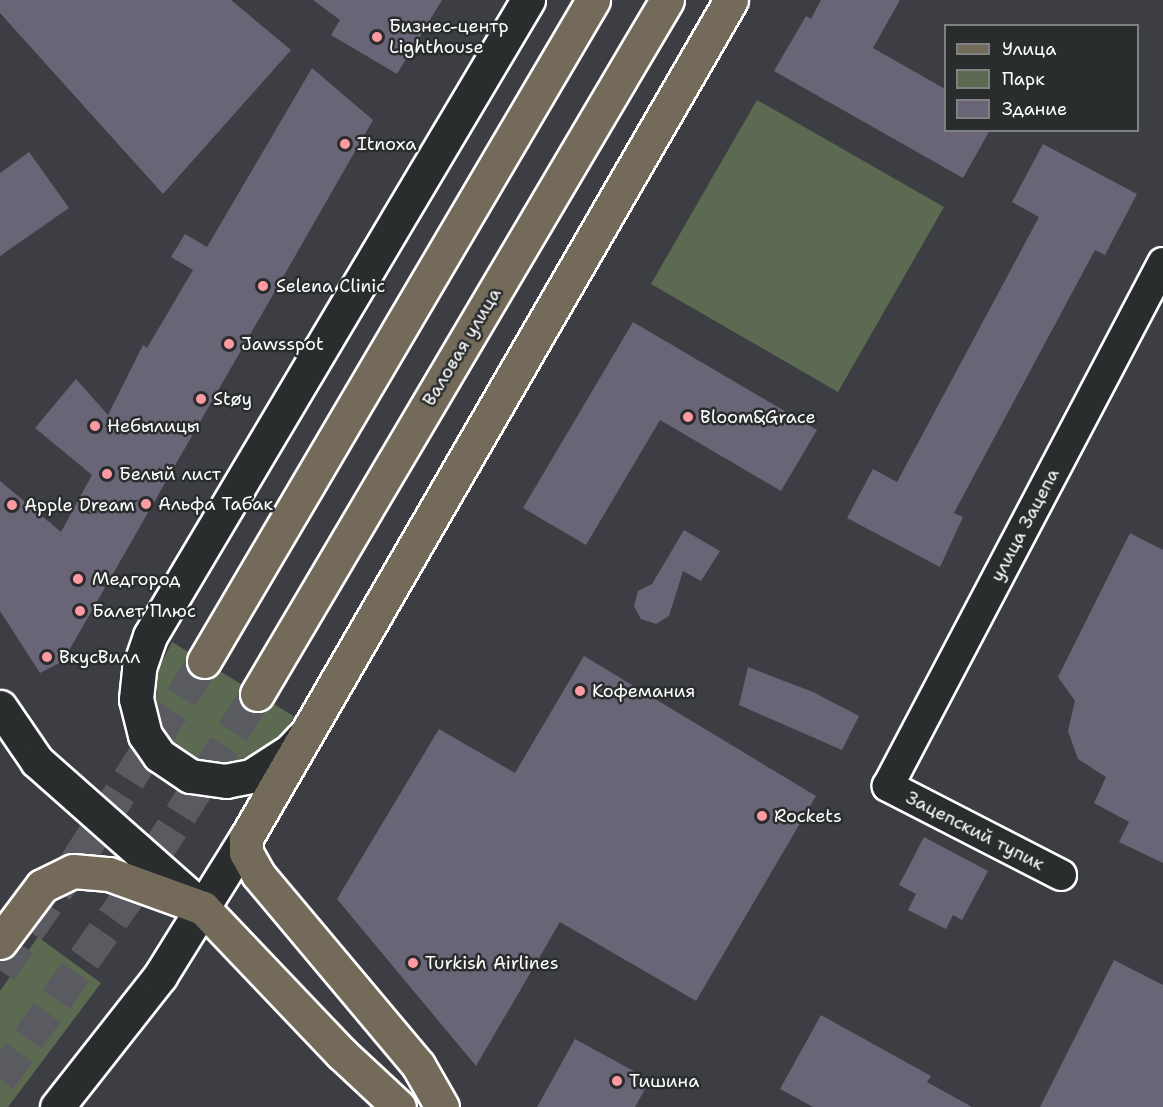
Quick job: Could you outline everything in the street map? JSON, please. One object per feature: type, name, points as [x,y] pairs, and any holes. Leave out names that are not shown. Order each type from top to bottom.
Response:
[{"type":"main road","points":[[310,726],[290,751],[251,776],[226,781],[190,776],[159,755],[145,735],[136,699],[139,668],[150,636],[528,0]]},
{"type":"main road","points":[[204,661],[593,0]]},
{"type":"main road","name":"Валовая улица","points":[[257,694],[667,0]]},
{"type":"main road","points":[[57,1107],[160,976],[246,838],[731,0]]},
{"type":"main road","points":[[0,707],[37,761],[203,908],[341,1053],[399,1107]]},
{"type":"main road","points":[[246,838],[246,852],[258,874],[418,1065],[442,1107]]},
{"type":"main road","points":[[0,942],[42,886],[73,871],[109,874],[203,908]]},
{"type":"street","name":"улица Зацепа","points":[[888,786],[1163,263]]},
{"type":"street","name":"Зацепский тупик","points":[[888,786],[1061,875]]},
{"type":"green space","points":[[757,100],[944,207],[838,392],[651,284]]},
{"type":"green space","points":[[172,642],[295,717],[277,740],[247,757],[227,763],[207,762],[188,754],[173,742],[162,726],[156,706],[157,672]]},
{"type":"green space","points":[[38,937],[101,983],[8,1107],[0,1107],[0,991]]},
{"type":"building","points":[[0,0],[231,0],[291,50],[163,194],[0,13]]},
{"type":"building","name":"Бизнес-центр Lighthouse","points":[[313,0],[442,0],[397,74],[331,35],[340,20]]},
{"type":"building","points":[[821,0],[900,0],[873,48],[944,88],[944,132],[989,132],[963,178],[774,71],[806,16],[811,19]]},
{"type":"building","points":[[312,68],[373,120],[63,661],[40,673],[0,611],[0,481],[61,532],[92,475],[35,428],[76,379],[108,415],[143,345],[147,348],[193,270],[171,257],[185,234],[207,247]]},
{"type":"building","points":[[1043,144],[1137,194],[1105,255],[1095,250],[954,513],[963,517],[940,567],[847,518],[873,469],[897,482],[1039,217],[1012,202]]},
{"type":"building","points":[[29,152],[69,208],[0,256],[0,173]]},
{"type":"building","points":[[633,322],[817,430],[781,491],[660,420],[586,545],[523,508]]},
{"type":"building","points":[[684,530],[720,551],[701,581],[683,571],[669,616],[656,624],[641,619],[634,606],[638,591],[652,584]]},
{"type":"building","points":[[1130,533],[1163,550],[1163,863],[1119,842],[1129,822],[1094,803],[1106,777],[1078,759],[1068,731],[1075,701],[1058,677]]},
{"type":"building","points":[[584,656],[816,796],[696,1001],[560,922],[476,1066],[337,899],[439,729],[515,773]]},
{"type":"building","points":[[748,667],[813,692],[859,716],[842,750],[739,705]]},
{"type":"building","points":[[924,837],[988,871],[962,920],[953,915],[946,929],[908,910],[916,894],[899,885]]},
{"type":"building","points":[[1114,960],[1163,985],[1163,1107],[1040,1107]]},
{"type":"building","points":[[821,1015],[931,1076],[927,1082],[972,1107],[813,1107],[780,1089]]},
{"type":"building","points":[[575,1039],[650,1080],[635,1107],[537,1107]]},
{"type":"tunnel","points":[[0,970],[76,862],[204,661]]},
{"type":"tunnel","points":[[0,1079],[128,897],[257,694]]},
{"type":"place","name":"Бизнес-центр Lighthouse","points":[[377,37]]},
{"type":"place","name":"Itnoxa","points":[[345,144]]},
{"type":"place","name":"Selena Clinic","points":[[263,286]]},
{"type":"place","name":"Jawsspot","points":[[229,344]]},
{"type":"place","name":"Støy","points":[[201,399]]},
{"type":"place","name":"Bloom&Grace","points":[[688,417]]},
{"type":"place","name":"Небылицы","points":[[95,426]]},
{"type":"place","name":"Белый лист","points":[[107,474]]},
{"type":"place","name":"Альфа Табак","points":[[146,504]]},
{"type":"place","name":"Apple Dream","points":[[12,505]]},
{"type":"place","name":"Медгород","points":[[78,579]]},
{"type":"place","name":"Балет Плюс","points":[[80,611]]},
{"type":"place","name":"ВкусВилл","points":[[47,657]]},
{"type":"place","name":"Кофемания","points":[[580,691]]},
{"type":"place","name":"Rockets","points":[[762,816]]},
{"type":"place","name":"Turkish Airlines","points":[[413,963]]},
{"type":"place","name":"Тишина","points":[[617,1081]]}]
